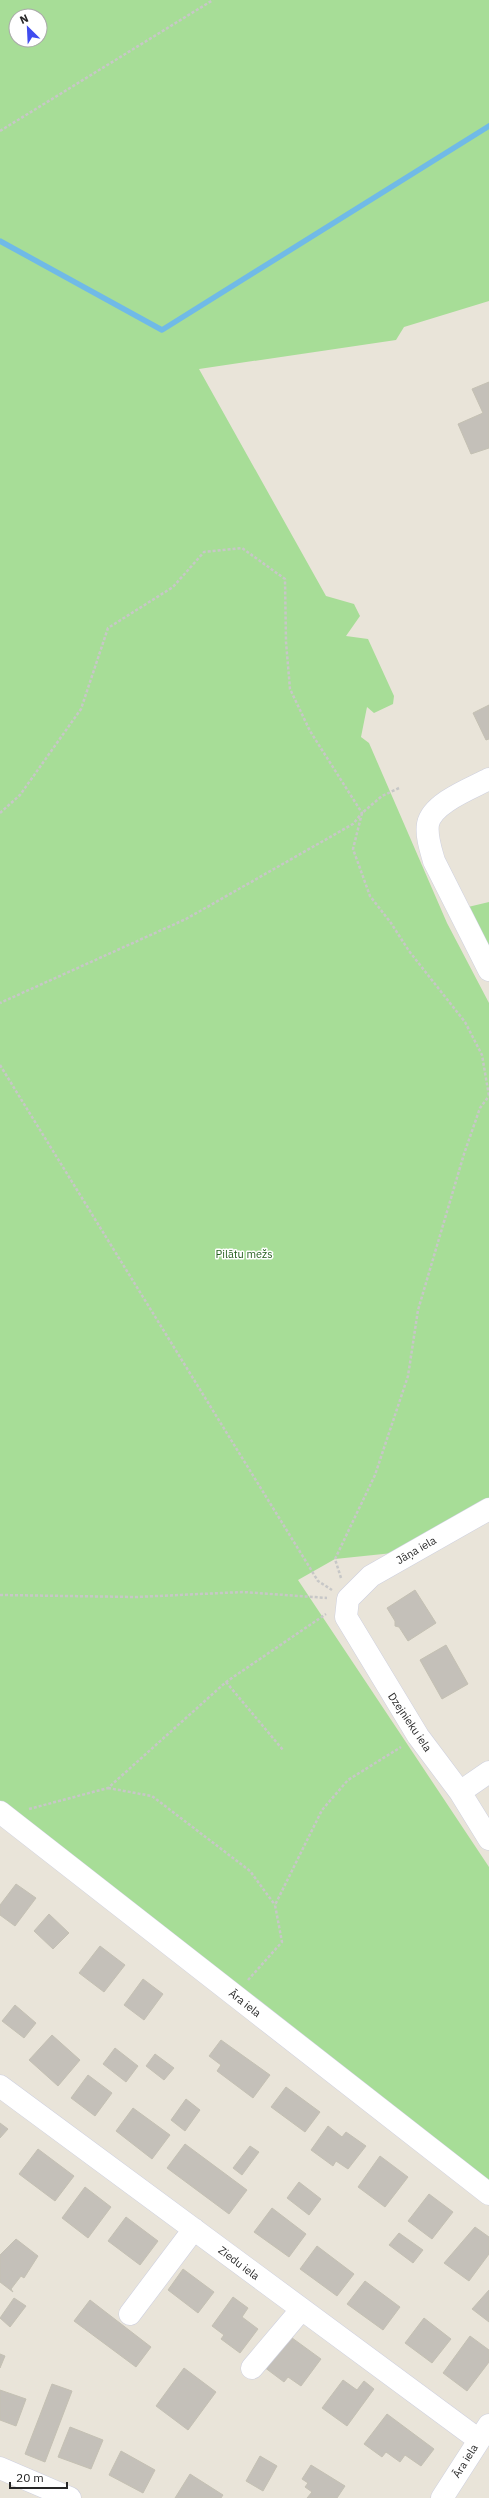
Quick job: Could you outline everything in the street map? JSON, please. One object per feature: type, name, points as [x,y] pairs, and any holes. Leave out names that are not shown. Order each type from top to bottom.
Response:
[{"type":"street","points":[[489,779],[441,805],[428,823],[429,842],[434,861],[489,970]]},
{"type":"street","name":"Jāņa iela","points":[[348,1599],[372,1576],[489,1508]]},
{"type":"street","name":"Dzejnieku iela","points":[[348,1599],[346,1617],[418,1736],[460,1792],[489,1839]]},
{"type":"street","points":[[460,1792],[489,1772]]},
{"type":"street","name":"Āra iela","points":[[4,1815],[489,2194]]},
{"type":"street","name":"Ziedu iela","points":[[0,2086],[301,2310],[484,2432]]},
{"type":"street","points":[[130,2314],[194,2229]]},
{"type":"street","points":[[252,2368],[301,2310]]},
{"type":"street","name":"Āra iela","points":[[449,2496],[484,2432]]},
{"type":"street","points":[[0,2468],[70,2498]]},
{"type":"path","points":[[0,132],[213,0]]},
{"type":"path","points":[[0,813],[20,794],[81,709],[108,628],[173,587],[204,552],[242,548],[285,579],[286,642],[290,689],[310,731],[362,813],[352,849],[370,896],[391,924],[408,952],[465,1022],[482,1055],[489,1096],[480,1108],[464,1154],[418,1310],[408,1376],[375,1475],[335,1559],[348,1599]]},
{"type":"path","points":[[0,1003],[186,919],[354,824],[362,813],[382,796],[399,788]]},
{"type":"path","points":[[0,1065],[318,1581],[348,1599]]},
{"type":"path","points":[[0,1595],[136,1597],[243,1592],[348,1599]]},
{"type":"path","points":[[108,1788],[226,1682],[348,1599]]},
{"type":"path","points":[[226,1682],[283,1750]]},
{"type":"path","points":[[275,1905],[322,1810],[348,1780],[418,1736]]},
{"type":"path","points":[[4,1815],[40,1804],[108,1788],[152,1796],[250,1871],[275,1905],[282,1942],[234,1995]]},
{"type":"green space","name":"Pilātu mežs","points":[[0,0],[489,0],[489,301],[404,327],[396,340],[199,369],[326,596],[354,604],[360,616],[346,636],[368,639],[394,696],[393,704],[374,713],[367,707],[361,737],[369,743],[447,923],[489,1003],[489,1504],[412,1551],[335,1559],[298,1580],[489,1867],[489,2181],[0,1804]]},
{"type":"green space","points":[[489,902],[489,949],[468,907]]},
{"type":"building","points":[[489,382],[489,448],[471,454],[458,424],[483,413],[472,389]]},
{"type":"building","points":[[489,705],[489,739],[486,740],[473,713]]},
{"type":"building","points":[[415,1590],[436,1623],[408,1641],[399,1627],[395,1626],[395,1621],[387,1608]]},
{"type":"building","points":[[446,1645],[468,1684],[442,1699],[420,1660]]},
{"type":"building","points":[[16,1884],[36,1898],[15,1926],[0,1915],[0,1905]]},
{"type":"building","points":[[49,1914],[69,1933],[53,1949],[34,1931]]},
{"type":"building","points":[[100,1946],[125,1965],[104,1992],[79,1973]]},
{"type":"building","points":[[143,1979],[163,1994],[144,2020],[124,2005]]},
{"type":"building","points":[[15,2005],[36,2023],[24,2038],[2,2021]]},
{"type":"building","points":[[52,2035],[80,2060],[58,2086],[29,2060]]},
{"type":"building","points":[[221,2040],[270,2075],[253,2098],[217,2071],[221,2065],[209,2056]]},
{"type":"building","points":[[115,2048],[138,2066],[126,2082],[103,2064]]},
{"type":"building","points":[[155,2054],[174,2068],[164,2080],[146,2066]]},
{"type":"building","points":[[88,2075],[112,2093],[95,2116],[71,2098]]},
{"type":"building","points":[[286,2087],[320,2112],[305,2132],[271,2107]]},
{"type":"building","points":[[186,2099],[200,2110],[185,2131],[171,2120]]},
{"type":"building","points":[[133,2108],[170,2135],[152,2159],[116,2131]]},
{"type":"building","points":[[0,2123],[8,2129],[0,2138]]},
{"type":"building","points":[[328,2126],[342,2137],[346,2132],[366,2146],[348,2169],[336,2161],[333,2166],[311,2150]]},
{"type":"building","points":[[185,2144],[247,2190],[229,2214],[167,2168]]},
{"type":"building","points":[[250,2146],[259,2152],[242,2175],[233,2168]]},
{"type":"building","points":[[38,2149],[74,2176],[55,2201],[19,2174]]},
{"type":"building","points":[[380,2156],[408,2177],[385,2207],[358,2187]]},
{"type":"building","points":[[299,2182],[321,2199],[309,2215],[287,2198]]},
{"type":"building","points":[[85,2187],[111,2207],[88,2238],[62,2218]]},
{"type":"building","points":[[429,2194],[453,2212],[432,2239],[408,2221]]},
{"type":"building","points":[[272,2208],[306,2234],[289,2257],[254,2232]]},
{"type":"building","points":[[126,2217],[158,2241],[140,2265],[108,2241]]},
{"type":"building","points":[[475,2227],[489,2237],[489,2254],[469,2281],[444,2263]]},
{"type":"building","points":[[399,2233],[423,2250],[413,2263],[389,2245]]},
{"type":"building","points":[[16,2239],[38,2256],[24,2278],[21,2276],[11,2289],[13,2292],[0,2282],[0,2255]]},
{"type":"building","points":[[317,2246],[354,2274],[337,2296],[300,2269]]},
{"type":"building","points":[[183,2269],[214,2292],[198,2313],[168,2290]]},
{"type":"building","points":[[365,2281],[400,2307],[383,2330],[347,2304]]},
{"type":"building","points":[[489,2290],[489,2322],[472,2309]]},
{"type":"building","points":[[233,2297],[248,2308],[242,2317],[258,2329],[240,2353],[221,2339],[224,2335],[212,2326]]},
{"type":"building","points":[[14,2298],[26,2306],[10,2327],[0,2318]]},
{"type":"building","points":[[90,2300],[151,2347],[136,2367],[74,2321]]},
{"type":"building","points":[[424,2318],[451,2339],[432,2363],[405,2343]]},
{"type":"building","points":[[288,2335],[321,2359],[301,2386],[288,2377],[284,2382],[264,2367]]},
{"type":"building","points":[[470,2336],[489,2350],[489,2362],[467,2391],[443,2373]]},
{"type":"building","points":[[0,2354],[5,2356],[0,2368]]},
{"type":"building","points":[[184,2368],[216,2392],[188,2430],[156,2406]]},
{"type":"building","points":[[343,2380],[357,2390],[364,2381],[374,2389],[347,2426],[322,2408]]},
{"type":"building","points":[[52,2384],[72,2391],[45,2462],[25,2454]]},
{"type":"building","points":[[0,2390],[26,2399],[16,2426],[0,2420]]},
{"type":"building","points":[[387,2414],[434,2449],[421,2466],[405,2455],[400,2462],[386,2452],[382,2457],[364,2444]]},
{"type":"building","points":[[70,2427],[103,2440],[91,2469],[58,2457]]},
{"type":"building","points":[[121,2451],[155,2470],[143,2493],[109,2475]]},
{"type":"building","points":[[260,2456],[277,2466],[263,2491],[246,2481]]},
{"type":"building","points":[[311,2465],[345,2486],[337,2498],[307,2498],[312,2492],[305,2487],[308,2483],[302,2479]]},
{"type":"building","points":[[190,2474],[223,2495],[221,2498],[175,2498]]},
{"type":"waterway","points":[[0,241],[162,330],[489,126]]}]
